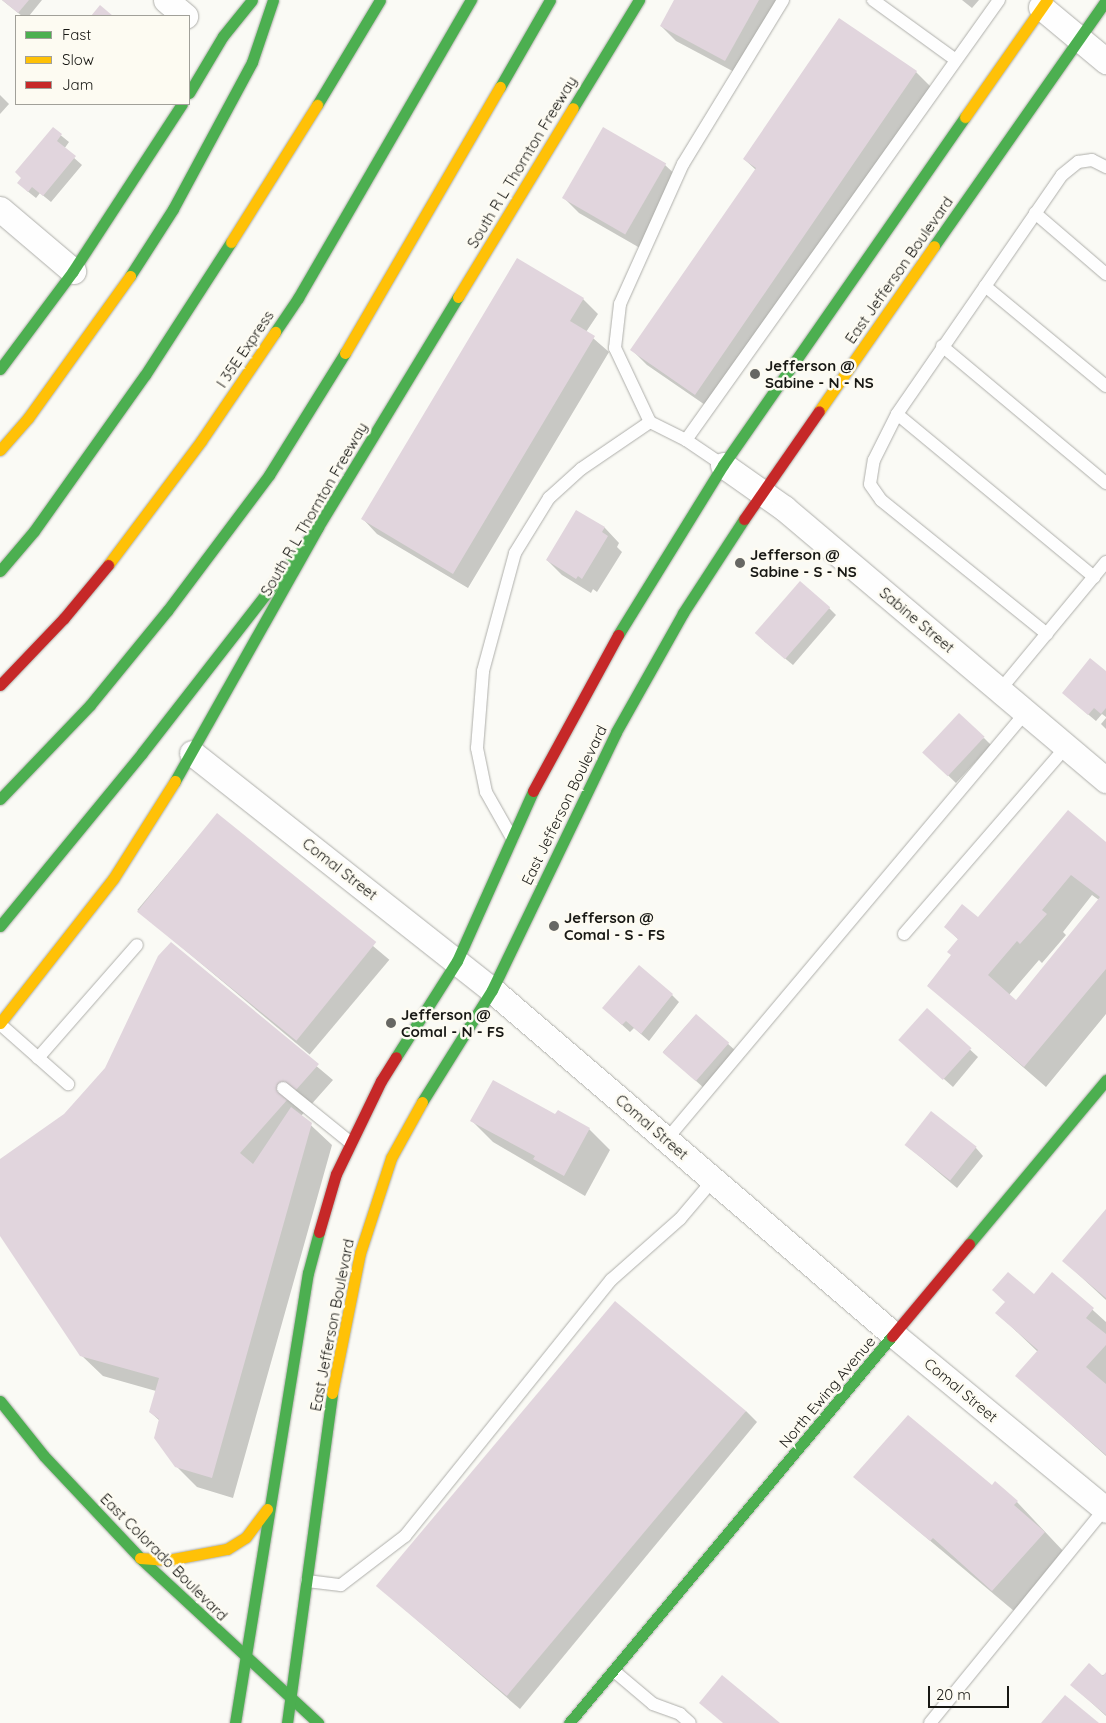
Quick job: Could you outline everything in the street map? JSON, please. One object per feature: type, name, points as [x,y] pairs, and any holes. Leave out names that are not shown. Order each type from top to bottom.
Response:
[{"type":"main road","points":[[190,91],[223,36],[252,0]]},
{"type":"main road","points":[[0,450],[28,418],[112,304],[173,209],[252,62],[274,0]]},
{"type":"main road","points":[[0,571],[34,531],[145,376],[288,153],[380,0]]},
{"type":"main road","name":"I 35E Express","points":[[0,685],[64,618],[117,554],[201,441],[298,298],[471,0]]},
{"type":"main road","points":[[0,799],[90,705],[167,611],[269,474],[384,289],[550,0]]},
{"type":"main road","name":"South R L Thornton Freeway","points":[[0,1023],[25,995],[113,879],[192,753],[318,527],[639,0]]},
{"type":"main road","name":"East Jefferson Boulevard","points":[[288,1723],[329,1411],[360,1252],[391,1158],[492,990],[616,732],[683,613],[762,492],[1106,0]]},
{"type":"main road","name":"East Jefferson Boulevard","points":[[235,1723],[268,1507],[308,1273],[336,1174],[381,1081],[457,961],[512,838],[598,669],[723,465],[1044,4]]},
{"type":"main road","points":[[0,369],[73,271],[181,105]]},
{"type":"main road","points":[[0,926],[142,753],[318,527]]},
{"type":"main road","name":"North Ewing Avenue","points":[[569,1723],[1106,1080]]},
{"type":"main road","name":"East Colorado Boulevard","points":[[0,1401],[44,1456],[140,1558],[244,1657],[318,1723]]},
{"type":"main road","points":[[140,1558],[168,1560],[227,1549],[246,1537],[268,1507]]},
{"type":"street","points":[[166,0],[182,15]]},
{"type":"street","points":[[1044,4],[1078,38],[1106,61]]},
{"type":"street","points":[[0,209],[73,271]]},
{"type":"street","name":"Sabine Street","points":[[723,465],[762,492],[1106,780]]},
{"type":"street","name":"Comal Street","points":[[192,753],[457,961],[894,1335],[1106,1509]]},
{"type":"lane","points":[[723,465],[686,440],[650,422],[615,348],[620,304],[683,164],[783,0]]},
{"type":"lane","points":[[873,0],[956,60]]},
{"type":"lane","points":[[686,440],[999,0]]},
{"type":"lane","points":[[1047,634],[881,500],[870,484],[874,460],[897,414],[942,346],[1062,175],[1078,162],[1092,160],[1106,166]]},
{"type":"lane","points":[[1035,213],[1106,274]]},
{"type":"lane","points":[[984,286],[1106,386]]},
{"type":"lane","points":[[942,346],[1106,483]]},
{"type":"lane","points":[[897,414],[1094,577]]},
{"type":"lane","points":[[512,838],[486,792],[477,748],[483,671],[515,553],[549,498],[581,469],[650,422]]},
{"type":"lane","points":[[1000,690],[1106,562]]},
{"type":"lane","points":[[667,1139],[1026,712]]},
{"type":"lane","points":[[904,934],[1067,746]]},
{"type":"lane","points":[[38,1058],[137,945]]},
{"type":"lane","points":[[0,1023],[68,1084]]},
{"type":"lane","points":[[283,1088],[351,1143]]},
{"type":"lane","points":[[307,1581],[341,1585],[406,1536],[611,1280],[680,1219],[713,1180]]},
{"type":"lane","points":[[930,1723],[1106,1509]]},
{"type":"lane","points":[[614,1671],[653,1704],[680,1714],[690,1723]]},
{"type":"building","points":[[2,0],[29,0],[18,13]]},
{"type":"building","points":[[674,0],[759,0],[725,61],[660,26]]},
{"type":"building","points":[[100,5],[112,15],[92,15]]},
{"type":"building","points":[[839,18],[917,71],[695,395],[630,350],[756,168],[743,159]]},
{"type":"building","points":[[53,127],[62,134],[57,141],[76,156],[43,196],[32,187],[28,192],[17,183],[21,178],[15,172]]},
{"type":"building","points":[[603,127],[666,164],[625,235],[562,198]]},
{"type":"building","points":[[517,258],[584,298],[570,321],[595,336],[453,574],[361,519]]},
{"type":"building","points":[[576,510],[605,527],[602,532],[608,536],[582,579],[578,576],[576,579],[546,560]]},
{"type":"building","points":[[800,581],[830,607],[785,659],[755,633]]},
{"type":"building","points":[[1090,658],[1106,671],[1106,708],[1101,714],[1094,708],[1088,715],[1062,693]]},
{"type":"building","points":[[959,713],[985,737],[948,776],[922,752]]},
{"type":"building","points":[[1068,810],[1106,842],[1106,969],[1024,1067],[927,986],[951,955],[947,952],[958,939],[944,927],[962,904],[978,917]],"holes":[[[1071,875],[1100,897],[1016,1000],[988,975],[1017,941],[1020,944],[1047,914],[1042,910]]]},
{"type":"building","points":[[217,813],[376,942],[296,1041],[137,912]]},
{"type":"building","points":[[171,942],[319,1064],[240,1153],[253,1164],[291,1107],[312,1123],[212,1478],[175,1467],[154,1438],[159,1419],[149,1412],[159,1378],[80,1356],[0,1236],[0,1159],[64,1114],[105,1068],[158,956]]},
{"type":"building","points":[[639,965],[673,994],[641,1034],[626,1021],[622,1025],[602,1008]]},
{"type":"building","points":[[927,1008],[972,1048],[943,1080],[898,1040]]},
{"type":"building","points":[[696,1014],[729,1043],[696,1081],[663,1052]]},
{"type":"building","points":[[493,1080],[555,1114],[558,1110],[590,1128],[564,1176],[533,1159],[535,1156],[470,1121]]},
{"type":"building","points":[[931,1111],[977,1147],[950,1181],[905,1145]]},
{"type":"building","points":[[1106,1209],[1106,1298],[1062,1261]]},
{"type":"building","points":[[1008,1272],[1034,1294],[1052,1272],[1094,1308],[1086,1318],[1106,1334],[1106,1345],[1086,1367],[1106,1384],[1106,1455],[1015,1376],[1038,1350],[995,1313],[1005,1302],[992,1290]]},
{"type":"building","points":[[615,1301],[746,1411],[507,1696],[376,1586]]},
{"type":"building","points":[[908,1415],[992,1485],[995,1481],[1018,1501],[1014,1505],[1045,1532],[992,1591],[933,1538],[930,1541],[853,1477]]},
{"type":"building","points":[[1089,1663],[1103,1676],[1106,1672],[1106,1715],[1070,1685]]},
{"type":"building","points":[[722,1675],[780,1723],[723,1723],[699,1703]]},
{"type":"building","points":[[1065,1695],[1099,1723],[1041,1723]]},
{"type":"traffic: fast","points":[[190,91],[223,36],[252,0]]},
{"type":"traffic: fast","points":[[130,276],[173,209],[252,62],[273,0]]},
{"type":"traffic: fast","points":[[317,105],[380,0]]},
{"type":"traffic: fast","points":[[275,332],[298,298],[471,0]]},
{"type":"traffic: fast","points":[[500,87],[550,0]]},
{"type":"traffic: fast","points":[[573,108],[639,0]]},
{"type":"traffic: fast","points":[[934,246],[1106,0]]},
{"type":"traffic: fast","points":[[0,369],[73,271],[181,105]]},
{"type":"traffic: fast","points":[[618,635],[723,465],[965,117]]},
{"type":"traffic: fast","points":[[0,571],[34,531],[145,375],[231,242]]},
{"type":"traffic: fast","points":[[175,781],[318,527],[458,297]]},
{"type":"traffic: fast","points":[[0,799],[90,705],[167,611],[269,475],[345,353]]},
{"type":"traffic: fast","points":[[422,1102],[492,990],[616,732],[683,613],[744,519]]},
{"type":"traffic: fast","points":[[0,926],[142,753],[318,527]]},
{"type":"traffic: fast","points":[[396,1057],[457,961],[533,791]]},
{"type":"traffic: fast","points":[[969,1244],[1106,1080]]},
{"type":"traffic: fast","points":[[235,1723],[308,1273],[319,1232]]},
{"type":"traffic: fast","points":[[569,1723],[892,1336]]},
{"type":"traffic: fast","points":[[287,1723],[332,1393]]},
{"type":"traffic: fast","points":[[0,1401],[44,1456],[140,1558],[318,1723]]},
{"type":"traffic: slow","points":[[965,117],[1047,0]]},
{"type":"traffic: slow","points":[[345,353],[500,87]]},
{"type":"traffic: slow","points":[[231,242],[317,105]]},
{"type":"traffic: slow","points":[[458,297],[573,108]]},
{"type":"traffic: slow","points":[[819,411],[934,246]]},
{"type":"traffic: slow","points":[[0,450],[28,418],[130,276]]},
{"type":"traffic: slow","points":[[108,565],[201,441],[275,332]]},
{"type":"traffic: slow","points":[[0,1023],[113,879],[175,781]]},
{"type":"traffic: slow","points":[[332,1393],[360,1253],[391,1158],[422,1102]]},
{"type":"traffic: slow","points":[[140,1558],[168,1560],[227,1549],[246,1537],[267,1509]]},
{"type":"traffic: jam","points":[[744,519],[819,411]]},
{"type":"traffic: jam","points":[[0,685],[64,618],[108,565]]},
{"type":"traffic: jam","points":[[533,791],[618,635]]},
{"type":"traffic: jam","points":[[319,1232],[336,1174],[381,1081],[396,1057]]},
{"type":"traffic: jam","points":[[892,1336],[969,1244]]},
{"type":"place","name":"Jefferson @ Sabine - N - NS","points":[[755,374]]},
{"type":"place","name":"Jefferson @ Sabine - S - NS","points":[[740,563]]},
{"type":"place","name":"Jefferson @ Comal - S - FS","points":[[554,926]]},
{"type":"place","name":"Jefferson @ Comal - N - FS","points":[[391,1023]]}]
